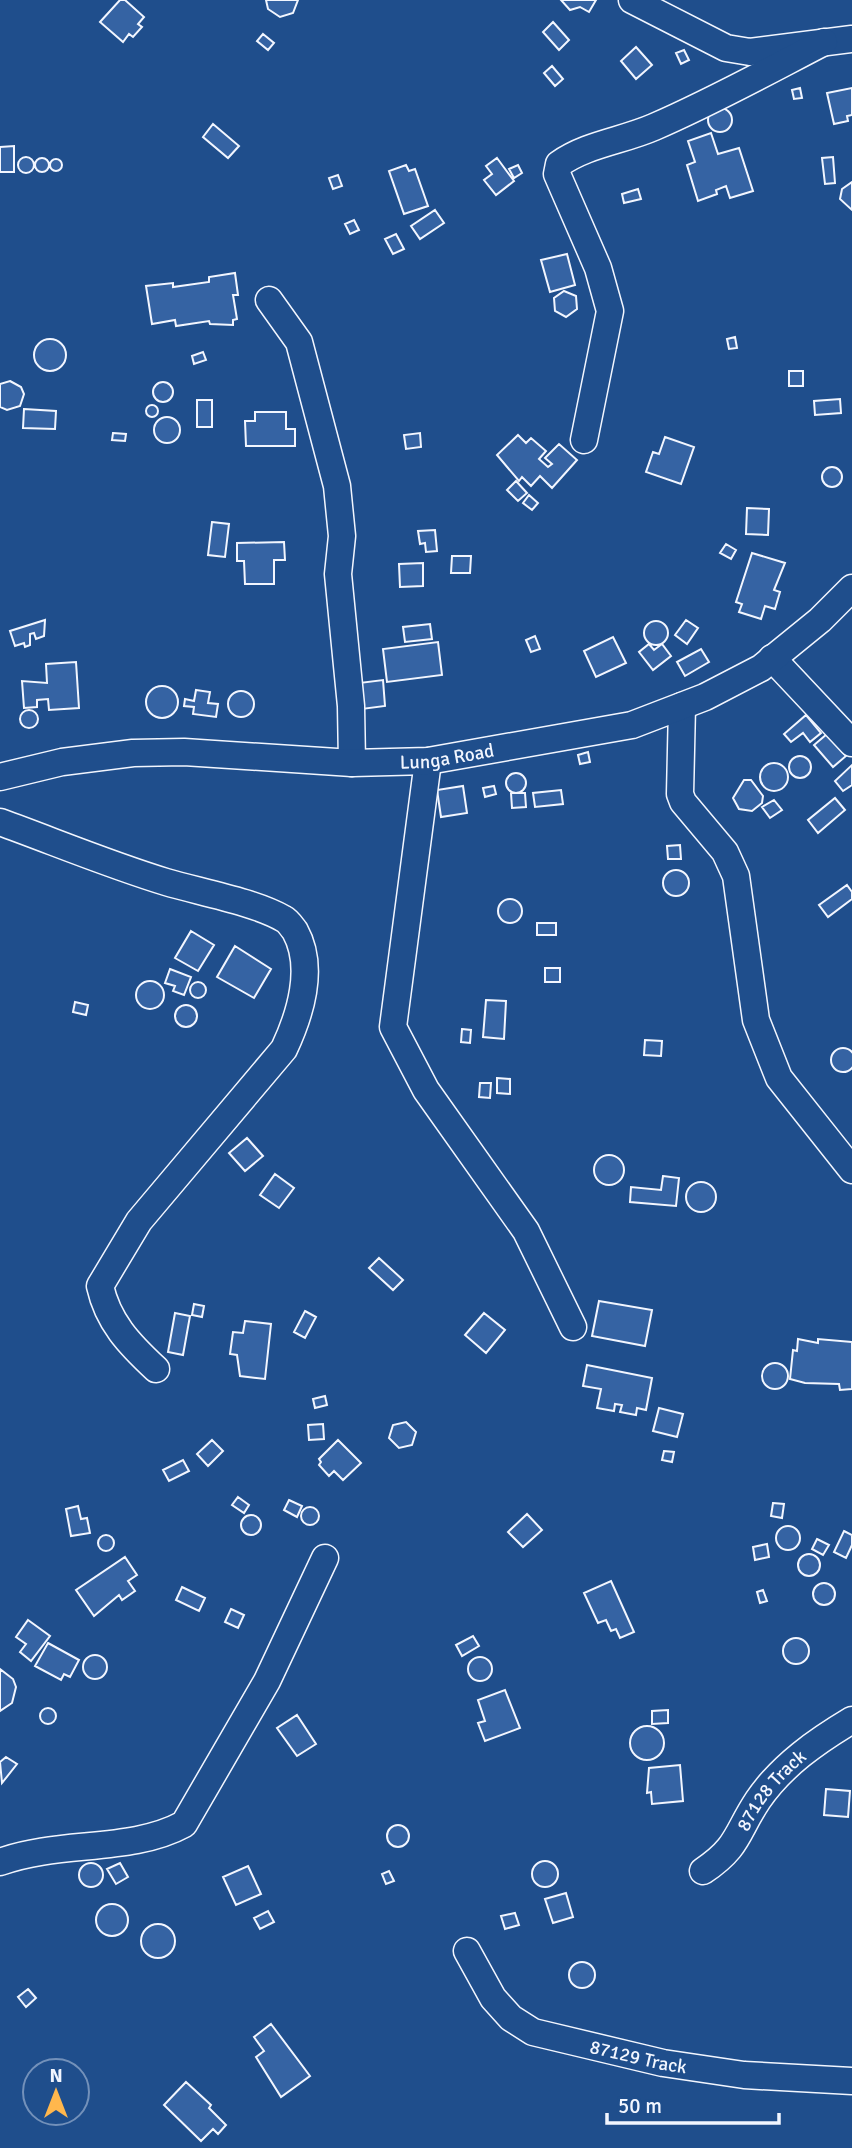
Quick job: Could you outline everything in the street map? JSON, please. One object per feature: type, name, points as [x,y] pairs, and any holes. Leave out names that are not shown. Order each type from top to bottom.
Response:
[{"type":"street","points":[[632,0],[726,48],[750,52],[852,39]]},
{"type":"street","points":[[584,440],[610,312],[598,268],[558,174],[559,164],[584,149],[629,138],[658,126],[824,42]]},
{"type":"street","points":[[269,300],[299,342],[337,486],[342,536],[338,575],[351,706],[352,763]]},
{"type":"street","name":"Lunga Road","points":[[0,777],[62,762],[133,753],[184,752],[352,763],[428,761],[632,725],[682,706],[761,668],[820,620],[852,588]]},
{"type":"street","points":[[772,658],[852,743]]},
{"type":"street","points":[[682,706],[680,794],[683,802],[725,852],[736,876],[756,1020],[779,1078],[852,1170]]},
{"type":"street","points":[[428,761],[393,1027],[426,1090],[526,1231],[573,1327]]},
{"type":"street","points":[[0,822],[163,881],[286,920],[295,931],[301,947],[305,976],[293,1030],[284,1049],[139,1221],[100,1286],[104,1303],[126,1342],[156,1369]]},
{"type":"street","points":[[0,1862],[27,1852],[162,1836],[184,1824],[267,1681],[325,1558]]},
{"type":"street","name":"87128 Track","points":[[703,1871],[727,1854],[759,1799],[785,1769],[817,1740],[852,1720]]},
{"type":"street","name":"87129 Track","points":[[467,1951],[493,1998],[511,2018],[533,2032],[663,2063],[744,2075],[852,2081]]},
{"type":"building","points":[[120,0],[125,0],[144,17],[138,24],[142,27],[133,37],[129,34],[123,42],[100,22]]},
{"type":"building","points":[[266,0],[298,0],[293,13],[280,17],[268,9]]},
{"type":"building","points":[[561,0],[596,0],[589,12],[580,7],[570,10]]},
{"type":"building","points":[[553,22],[569,40],[559,50],[543,32]]},
{"type":"building","points":[[263,34],[274,43],[268,50],[257,41]]},
{"type":"building","points":[[636,47],[652,65],[636,79],[621,61]]},
{"type":"building","points":[[684,50],[689,60],[681,64],[676,53]]},
{"type":"building","points":[[552,66],[563,79],[555,86],[544,73]]},
{"type":"building","points":[[800,88],[802,98],[794,99],[792,90]]},
{"type":"building","points":[[852,88],[852,115],[847,116],[848,121],[834,124],[827,93]]},
{"type":"building","points":[[720,108],[728,112],[732,120],[728,128],[720,132],[712,128],[708,120],[712,112]]},
{"type":"building","points":[[213,124],[239,146],[228,158],[203,137]]},
{"type":"building","points":[[711,133],[718,154],[739,148],[753,191],[730,198],[726,186],[716,190],[717,194],[698,201],[687,165],[695,162],[688,141]]},
{"type":"building","points":[[14,146],[14,172],[0,172],[0,147]]},
{"type":"building","points":[[26,157],[34,165],[26,173],[18,165]]},
{"type":"building","points":[[833,157],[835,183],[825,184],[822,158]]},
{"type":"building","points":[[39,158],[45,158],[49,165],[45,172],[39,172],[35,168],[35,162]]},
{"type":"building","points":[[497,158],[514,181],[496,195],[484,180],[492,174],[486,166]]},
{"type":"building","points":[[56,159],[62,165],[56,171],[50,165]]},
{"type":"building","points":[[406,165],[409,171],[415,169],[428,206],[404,214],[389,171]]},
{"type":"building","points":[[518,165],[522,173],[514,178],[509,169]]},
{"type":"building","points":[[338,175],[342,186],[333,189],[329,178]]},
{"type":"building","points":[[852,182],[852,210],[840,199],[842,189]]},
{"type":"building","points":[[638,189],[641,199],[624,203],[622,194]]},
{"type":"building","points":[[435,210],[444,223],[420,239],[411,226]]},
{"type":"building","points":[[354,220],[359,230],[350,234],[345,224]]},
{"type":"building","points":[[396,234],[404,249],[393,254],[385,239]]},
{"type":"building","points":[[567,254],[575,285],[550,292],[541,260]]},
{"type":"building","points":[[235,273],[238,295],[233,295],[237,319],[233,320],[233,325],[210,324],[209,321],[176,326],[175,320],[152,324],[146,286],[173,283],[173,287],[209,282],[209,277]]},
{"type":"building","points":[[564,291],[576,296],[577,309],[566,317],[555,311],[554,298]]},
{"type":"building","points":[[735,337],[737,348],[729,349],[727,339]]},
{"type":"building","points":[[50,339],[61,344],[66,355],[61,366],[50,371],[39,366],[34,355],[39,344]]},
{"type":"building","points":[[203,352],[206,360],[194,364],[192,356]]},
{"type":"building","points":[[789,371],[803,371],[803,386],[789,386]]},
{"type":"building","points":[[10,381],[21,387],[24,394],[20,406],[7,410],[0,407],[0,384]]},
{"type":"building","points":[[163,382],[170,385],[173,392],[170,399],[163,402],[156,399],[153,392],[156,385]]},
{"type":"building","points":[[840,399],[841,413],[815,415],[814,401]]},
{"type":"building","points":[[197,400],[212,400],[212,427],[197,427]]},
{"type":"building","points":[[152,405],[158,411],[152,417],[146,411]]},
{"type":"building","points":[[24,409],[56,411],[55,429],[23,428]]},
{"type":"building","points":[[255,412],[286,412],[286,429],[295,429],[295,446],[246,446],[245,421],[255,421]]},
{"type":"building","points":[[167,417],[176,421],[180,430],[176,439],[167,443],[158,439],[154,430],[158,421]]},
{"type":"building","points":[[113,433],[126,434],[125,441],[112,440]]},
{"type":"building","points":[[420,433],[421,447],[406,449],[404,435]]},
{"type":"building","points":[[518,435],[526,443],[531,438],[546,451],[539,459],[548,467],[552,464],[545,458],[559,444],[577,460],[552,488],[540,476],[531,486],[522,477],[519,481],[497,455]]},
{"type":"building","points":[[665,437],[694,447],[681,484],[646,472],[653,452],[659,454]]},
{"type":"building","points":[[832,467],[839,470],[842,477],[839,484],[832,487],[825,484],[822,477],[825,470]]},
{"type":"building","points":[[516,481],[527,493],[518,501],[507,490]]},
{"type":"building","points":[[529,495],[538,503],[532,510],[523,503]]},
{"type":"building","points":[[747,508],[769,509],[768,535],[746,534]]},
{"type":"building","points":[[212,522],[229,524],[225,557],[208,555]]},
{"type":"building","points":[[435,530],[437,551],[426,552],[425,543],[420,544],[418,531]]},
{"type":"building","points":[[284,542],[285,560],[274,560],[274,584],[245,584],[244,561],[237,561],[237,543]]},
{"type":"building","points":[[726,544],[736,550],[731,559],[720,553]]},
{"type":"building","points":[[752,553],[785,563],[774,590],[780,592],[775,609],[765,606],[761,619],[739,612],[742,604],[736,602]]},
{"type":"building","points":[[452,556],[471,556],[470,573],[451,573]]},
{"type":"building","points":[[423,563],[423,586],[400,587],[399,564]]},
{"type":"building","points":[[45,620],[44,636],[36,639],[34,633],[30,634],[30,645],[25,647],[24,643],[15,646],[10,631]]},
{"type":"building","points":[[686,620],[698,628],[687,644],[675,635]]},
{"type":"building","points":[[656,621],[667,628],[668,633],[661,644],[656,645],[645,638],[644,633],[651,622]]},
{"type":"building","points":[[430,624],[432,639],[405,642],[403,627]]},
{"type":"building","points":[[535,636],[540,649],[531,652],[526,640]]},
{"type":"building","points":[[613,637],[626,663],[596,677],[584,651]]},
{"type":"building","points":[[438,642],[442,675],[387,682],[383,649]]},
{"type":"building","points":[[649,644],[654,650],[662,644],[671,656],[653,670],[639,652]]},
{"type":"building","points":[[701,649],[709,662],[685,676],[677,662]]},
{"type":"building","points":[[76,662],[79,708],[49,710],[48,699],[37,700],[37,707],[24,708],[22,681],[47,683],[46,664]]},
{"type":"building","points":[[383,680],[385,706],[362,709],[359,683]]},
{"type":"building","points":[[162,686],[173,691],[178,702],[173,713],[162,718],[151,713],[146,702],[151,691]]},
{"type":"building","points":[[196,690],[210,692],[208,703],[218,704],[216,717],[193,714],[194,707],[184,706],[185,699],[194,701]]},
{"type":"building","points":[[241,691],[250,695],[254,704],[250,713],[241,717],[232,713],[228,704],[232,695]]},
{"type":"building","points":[[25,710],[33,710],[38,719],[36,726],[25,728],[20,723],[20,715]]},
{"type":"building","points":[[806,715],[821,733],[810,742],[803,733],[791,742],[784,734]]},
{"type":"building","points":[[827,734],[846,756],[833,767],[814,745]]},
{"type":"building","points":[[588,752],[590,762],[580,764],[578,755]]},
{"type":"building","points":[[800,756],[808,759],[811,767],[808,775],[800,778],[792,775],[789,767],[792,759]]},
{"type":"building","points":[[774,763],[784,767],[788,777],[784,787],[774,791],[764,787],[760,777],[764,767]]},
{"type":"building","points":[[852,765],[852,785],[843,791],[835,781]]},
{"type":"building","points":[[512,773],[520,773],[526,783],[520,793],[512,793],[506,787],[506,779]]},
{"type":"building","points":[[744,780],[751,780],[763,796],[762,803],[752,811],[739,809],[733,798]]},
{"type":"building","points":[[463,786],[467,813],[441,817],[437,790]]},
{"type":"building","points":[[494,786],[496,794],[485,797],[483,788]]},
{"type":"building","points":[[561,790],[563,804],[535,807],[533,793]]},
{"type":"building","points":[[511,793],[525,793],[526,807],[512,808]]},
{"type":"building","points":[[835,798],[845,810],[818,833],[808,820]]},
{"type":"building","points":[[774,800],[782,810],[770,818],[762,807]]},
{"type":"building","points":[[680,845],[681,859],[668,859],[667,846]]},
{"type":"building","points":[[676,870],[685,874],[689,883],[685,892],[676,896],[667,892],[663,883],[667,874]]},
{"type":"building","points":[[847,885],[852,892],[852,899],[828,917],[819,905]]},
{"type":"building","points":[[510,899],[518,903],[522,911],[518,919],[510,923],[502,919],[498,911],[502,903]]},
{"type":"building","points":[[537,923],[556,923],[556,935],[537,935]]},
{"type":"building","points":[[191,931],[214,945],[198,971],[175,958]]},
{"type":"building","points":[[235,946],[271,969],[254,998],[217,977]]},
{"type":"building","points":[[545,968],[560,968],[560,982],[545,982]]},
{"type":"building","points":[[170,969],[191,977],[184,995],[173,991],[175,986],[165,983]]},
{"type":"building","points":[[150,981],[160,985],[164,995],[160,1005],[150,1009],[140,1005],[136,995],[140,985]]},
{"type":"building","points":[[195,982],[201,982],[206,990],[204,996],[195,998],[190,993],[190,987]]},
{"type":"building","points":[[486,1000],[506,1001],[504,1039],[483,1037]]},
{"type":"building","points":[[75,1002],[88,1005],[86,1015],[73,1012]]},
{"type":"building","points":[[186,1005],[194,1008],[197,1016],[194,1024],[186,1027],[178,1024],[175,1016],[178,1008]]},
{"type":"building","points":[[462,1029],[471,1030],[470,1043],[461,1042]]},
{"type":"building","points":[[645,1040],[662,1041],[661,1056],[644,1055]]},
{"type":"building","points":[[843,1048],[852,1051],[855,1060],[852,1069],[843,1072],[834,1069],[831,1060],[834,1051]]},
{"type":"building","points":[[497,1078],[510,1079],[510,1094],[497,1093]]},
{"type":"building","points":[[480,1083],[491,1083],[490,1098],[479,1097]]},
{"type":"building","points":[[247,1138],[263,1156],[245,1171],[229,1153]]},
{"type":"building","points":[[609,1155],[620,1159],[624,1170],[620,1181],[609,1185],[598,1181],[594,1170],[598,1159]]},
{"type":"building","points":[[275,1174],[294,1188],[279,1208],[260,1195]]},
{"type":"building","points":[[663,1176],[679,1178],[676,1206],[630,1202],[631,1187],[661,1190]]},
{"type":"building","points":[[701,1182],[707,1183],[715,1191],[715,1203],[707,1211],[701,1212],[695,1211],[687,1203],[686,1197],[687,1191],[695,1183]]},
{"type":"building","points":[[379,1258],[403,1280],[393,1290],[369,1268]]},
{"type":"building","points":[[599,1301],[652,1310],[645,1346],[592,1336]]},
{"type":"building","points":[[194,1304],[204,1306],[202,1317],[192,1315]]},
{"type":"building","points":[[305,1311],[316,1317],[305,1338],[294,1332]]},
{"type":"building","points":[[175,1313],[190,1316],[183,1355],[168,1352]]},
{"type":"building","points":[[484,1313],[505,1330],[486,1353],[465,1335]]},
{"type":"building","points":[[245,1321],[271,1324],[265,1379],[240,1376],[237,1355],[230,1354],[233,1332],[243,1333]]},
{"type":"building","points":[[798,1339],[818,1343],[818,1339],[852,1342],[852,1389],[840,1390],[839,1384],[805,1383],[790,1379],[793,1350],[797,1351]]},
{"type":"building","points":[[775,1363],[784,1367],[788,1376],[784,1385],[775,1389],[766,1385],[762,1376],[766,1367]]},
{"type":"building","points":[[587,1365],[652,1378],[646,1410],[637,1408],[636,1415],[620,1412],[622,1405],[615,1404],[614,1411],[597,1408],[601,1389],[583,1386]]},
{"type":"building","points":[[325,1396],[327,1405],[315,1408],[313,1399]]},
{"type":"building","points":[[659,1408],[683,1414],[677,1437],[653,1431]]},
{"type":"building","points":[[406,1422],[416,1432],[412,1445],[399,1448],[389,1438],[393,1425]]},
{"type":"building","points":[[323,1424],[324,1439],[309,1440],[308,1425]]},
{"type":"building","points":[[212,1440],[223,1451],[208,1466],[197,1454]]},
{"type":"building","points":[[338,1440],[361,1463],[343,1480],[334,1471],[329,1476],[319,1465],[319,1459]]},
{"type":"building","points":[[664,1451],[674,1452],[672,1462],[662,1460]]},
{"type":"building","points":[[183,1460],[189,1471],[169,1481],[163,1470]]},
{"type":"building","points":[[238,1497],[249,1505],[244,1513],[232,1505]]},
{"type":"building","points":[[289,1500],[302,1506],[297,1517],[284,1510]]},
{"type":"building","points":[[773,1503],[784,1504],[782,1518],[771,1516]]},
{"type":"building","points":[[78,1506],[81,1519],[87,1518],[90,1533],[71,1536],[66,1509]]},
{"type":"building","points":[[310,1507],[316,1510],[319,1516],[316,1522],[310,1525],[304,1522],[301,1516],[304,1510]]},
{"type":"building","points":[[527,1514],[542,1530],[523,1547],[508,1532]]},
{"type":"building","points":[[247,1515],[255,1515],[261,1525],[255,1535],[247,1535],[241,1529],[241,1521]]},
{"type":"building","points":[[788,1526],[797,1529],[800,1538],[797,1547],[788,1550],[779,1547],[776,1538],[779,1529]]},
{"type":"building","points":[[844,1531],[852,1535],[852,1545],[846,1558],[834,1552]]},
{"type":"building","points":[[103,1535],[109,1535],[114,1543],[112,1549],[103,1551],[98,1546],[98,1540]]},
{"type":"building","points":[[817,1539],[829,1545],[823,1555],[812,1549]]},
{"type":"building","points":[[767,1544],[769,1557],[755,1560],[753,1547]]},
{"type":"building","points":[[809,1554],[817,1557],[820,1565],[817,1573],[809,1576],[801,1573],[798,1565],[801,1557]]},
{"type":"building","points":[[125,1557],[137,1575],[128,1581],[135,1591],[122,1600],[119,1595],[94,1616],[76,1590]]},
{"type":"building","points":[[611,1581],[634,1632],[620,1638],[616,1629],[611,1631],[606,1620],[598,1623],[584,1593]]},
{"type":"building","points":[[824,1583],[834,1590],[835,1594],[828,1604],[824,1605],[814,1598],[813,1594],[820,1584]]},
{"type":"building","points":[[182,1587],[205,1598],[199,1611],[176,1600]]},
{"type":"building","points":[[763,1590],[767,1601],[760,1603],[757,1592]]},
{"type":"building","points":[[231,1609],[244,1615],[238,1628],[225,1622]]},
{"type":"building","points":[[28,1620],[50,1636],[31,1661],[20,1652],[26,1644],[16,1637]]},
{"type":"building","points":[[473,1636],[479,1646],[462,1656],[456,1645]]},
{"type":"building","points":[[796,1638],[805,1642],[809,1651],[805,1660],[796,1664],[787,1660],[783,1651],[787,1642]]},
{"type":"building","points":[[48,1643],[79,1660],[70,1677],[64,1674],[61,1680],[35,1666]]},
{"type":"building","points":[[95,1655],[103,1659],[107,1667],[103,1675],[95,1679],[87,1675],[83,1667],[87,1659]]},
{"type":"building","points":[[480,1657],[489,1660],[492,1669],[489,1678],[480,1681],[471,1678],[468,1669],[471,1660]]},
{"type":"building","points":[[0,1669],[13,1679],[16,1687],[12,1703],[0,1711]]},
{"type":"building","points":[[505,1690],[520,1728],[485,1741],[478,1723],[485,1721],[478,1700]]},
{"type":"building","points":[[48,1708],[54,1710],[54,1722],[48,1724],[42,1722],[40,1716],[42,1710]]},
{"type":"building","points":[[668,1710],[668,1723],[652,1724],[652,1711]]},
{"type":"building","points":[[297,1715],[316,1744],[297,1756],[277,1728]]},
{"type":"building","points":[[647,1726],[659,1731],[664,1743],[659,1755],[647,1760],[635,1755],[630,1743],[635,1731]]},
{"type":"building","points":[[6,1757],[17,1764],[2,1783],[0,1762]]},
{"type":"building","points":[[680,1765],[683,1801],[652,1804],[651,1792],[647,1793],[649,1768]]},
{"type":"building","points":[[826,1789],[850,1791],[848,1817],[824,1815]]},
{"type":"building","points":[[398,1825],[406,1828],[409,1836],[406,1844],[398,1847],[390,1844],[387,1836],[390,1828]]},
{"type":"building","points":[[545,1861],[554,1865],[558,1874],[554,1883],[545,1887],[536,1883],[532,1874],[536,1865]]},
{"type":"building","points":[[91,1863],[102,1870],[103,1875],[96,1886],[91,1887],[80,1880],[79,1875],[86,1864]]},
{"type":"building","points":[[120,1863],[128,1877],[116,1884],[107,1869]]},
{"type":"building","points":[[248,1866],[261,1894],[236,1905],[223,1877]]},
{"type":"building","points":[[389,1871],[394,1881],[386,1884],[382,1874]]},
{"type":"building","points":[[566,1893],[573,1917],[553,1923],[545,1899]]},
{"type":"building","points":[[112,1904],[123,1909],[128,1920],[123,1931],[112,1936],[101,1931],[96,1920],[101,1909]]},
{"type":"building","points":[[268,1911],[274,1922],[260,1929],[254,1918]]},
{"type":"building","points":[[515,1913],[519,1925],[505,1929],[501,1916]]},
{"type":"building","points":[[158,1924],[170,1929],[175,1941],[170,1953],[158,1958],[146,1953],[141,1941],[146,1929]]},
{"type":"building","points":[[582,1962],[591,1966],[595,1975],[591,1984],[582,1988],[573,1984],[569,1975],[573,1966]]},
{"type":"building","points":[[28,1989],[36,1998],[26,2007],[18,1997]]},
{"type":"building","points":[[271,2024],[310,2076],[281,2097],[256,2057],[264,2051],[254,2037]]},
{"type":"building","points":[[186,2082],[211,2105],[209,2108],[226,2125],[218,2134],[213,2129],[201,2141],[164,2105]]}]
